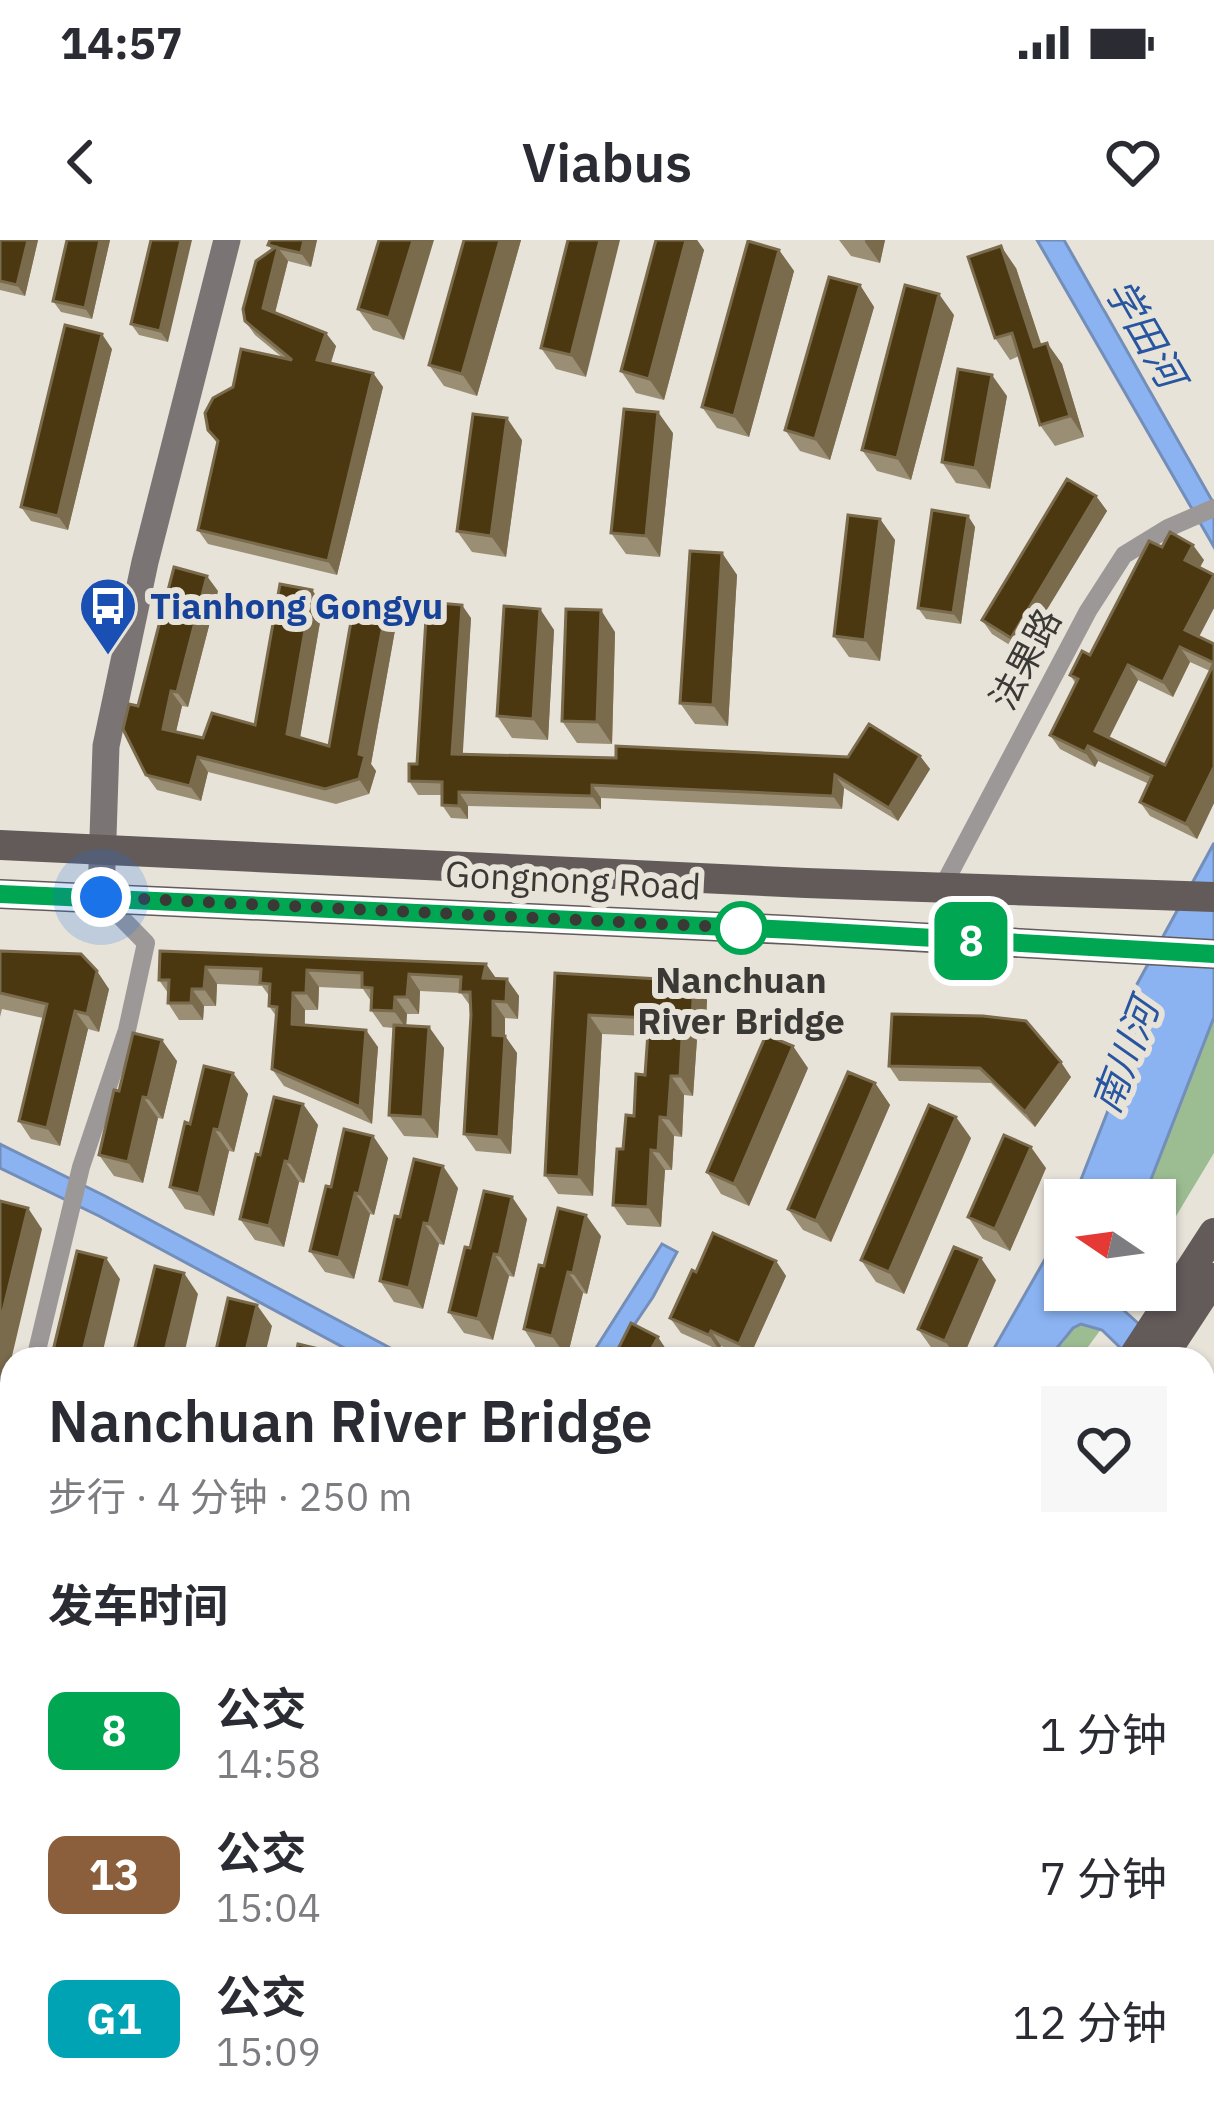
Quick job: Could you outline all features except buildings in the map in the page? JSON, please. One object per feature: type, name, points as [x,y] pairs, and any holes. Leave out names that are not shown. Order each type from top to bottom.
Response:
[{"type":"main road","name":"Gongnong Road","points":[[0,845],[1214,897]]},
{"type":"main road","name":"Gongnong Road","points":[[0,894],[1214,954]]},
{"type":"main road","points":[[1162,1341],[1214,1233]]},
{"type":"main road","points":[[1162,1341],[1214,1278]]},
{"type":"street","points":[[38,1347],[80,1174],[127,1030],[146,943],[101,897],[106,746],[227,240]]},
{"type":"street","name":"法果路","points":[[943,886],[1088,611],[1124,555],[1168,527],[1214,508]]},
{"type":"green space","points":[[1214,1017],[1214,1153],[1176,1216],[1176,1179],[1151,1179]]},
{"type":"green space","points":[[1085,1311],[1114,1311],[1088,1347],[1059,1347]]},
{"type":"water","points":[[1037,240],[1064,240],[1214,504],[1214,547]]},
{"type":"water","name":"南川河","points":[[1214,843],[1214,1017],[1151,1179],[1081,1179],[1122,1060],[1130,997]]},
{"type":"water","points":[[0,1144],[388,1347],[343,1347],[0,1168]]},
{"type":"water","points":[[662,1244],[677,1252],[619,1347],[597,1347]]},
{"type":"water","points":[[1044,1261],[1044,1311],[1124,1311],[1165,1347],[1120,1347],[1102,1330],[1081,1324],[1058,1347],[995,1347]]},
{"type":"bus line","name":"8","points":[[0,894],[1214,954]]},
{"type":"place","name":"Tianhong Gongyu","points":[[108,657]]},
{"type":"place","name":"Nanchuan River Bridge","points":[[741,928]]},
{"type":"route","points":[[101,897],[746,928],[741,928]]},
{"type":"water label","name":"学田河","points":[[1145,333]]}]
